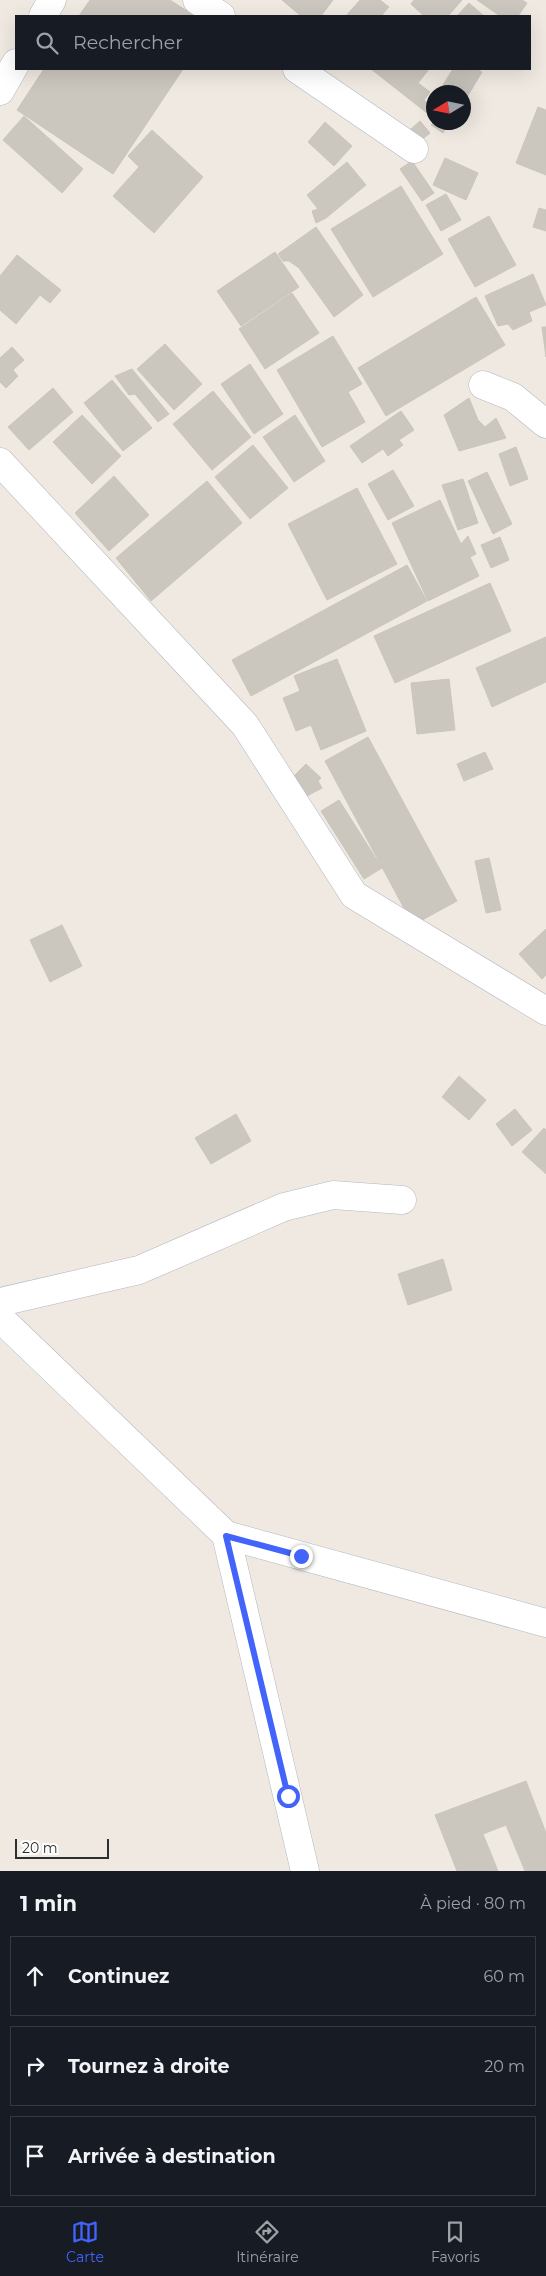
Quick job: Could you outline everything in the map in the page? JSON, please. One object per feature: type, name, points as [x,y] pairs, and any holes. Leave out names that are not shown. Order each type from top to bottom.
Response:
[{"type":"street","points":[[44,15],[52,0]]},
{"type":"street","points":[[198,0],[220,15]]},
{"type":"street","points":[[0,91],[15,64]]},
{"type":"street","points":[[298,70],[414,149]]},
{"type":"street","points":[[483,385],[513,397],[546,424]]},
{"type":"street","points":[[0,462],[245,725],[354,894],[546,1011]]},
{"type":"street","points":[[0,1302],[139,1270],[284,1207],[333,1195],[402,1200]]},
{"type":"street","points":[[0,1318],[226,1536],[546,1623]]},
{"type":"street","points":[[226,1536],[305,1871]]},
{"type":"building","points":[[90,0],[170,0],[193,15],[80,15]]},
{"type":"building","points":[[282,0],[333,0],[322,15],[300,15]]},
{"type":"building","points":[[360,0],[380,0],[389,7],[382,15],[347,15]]},
{"type":"building","points":[[414,0],[462,0],[449,15],[423,15],[411,4]]},
{"type":"building","points":[[477,0],[522,0],[527,3],[519,15],[499,15]]},
{"type":"building","points":[[469,3],[483,15],[458,15]]},
{"type":"building","points":[[43,70],[182,70],[113,174],[17,110]]},
{"type":"building","points":[[372,70],[428,70],[418,83],[426,89],[424,100],[426,102],[426,112]]},
{"type":"building","points":[[452,70],[478,70],[482,72],[471,90],[471,85],[443,85]]},
{"type":"building","points":[[538,107],[546,110],[546,175],[516,163]]},
{"type":"building","points":[[24,116],[83,169],[62,193],[3,140]]},
{"type":"building","points":[[420,121],[430,133],[413,147],[404,135]]},
{"type":"building","points":[[325,122],[352,146],[334,166],[308,142]]},
{"type":"building","points":[[152,130],[203,177],[154,233],[113,196],[139,167],[128,156]]},
{"type":"building","points":[[445,158],[478,173],[466,200],[433,185]]},
{"type":"building","points":[[412,161],[434,193],[422,201],[400,169]]},
{"type":"building","points":[[347,162],[366,185],[326,218],[316,223],[312,211],[318,209],[307,195]]},
{"type":"building","points":[[401,186],[443,254],[373,297],[331,229]]},
{"type":"building","points":[[446,194],[461,220],[441,231],[426,205]]},
{"type":"building","points":[[539,208],[546,210],[546,231],[533,227]]},
{"type":"building","points":[[489,216],[516,265],[475,287],[448,239]]},
{"type":"building","points":[[316,227],[363,295],[334,317],[299,268],[289,261],[283,261],[278,254]]},
{"type":"building","points":[[275,252],[299,287],[241,326],[217,291]]},
{"type":"building","points":[[17,255],[61,290],[50,303],[40,295],[16,324],[0,310],[0,276]]},
{"type":"building","points":[[533,274],[546,305],[529,312],[532,321],[513,330],[508,324],[498,326],[485,296]]},
{"type":"building","points":[[292,293],[319,333],[265,369],[239,329]]},
{"type":"building","points":[[476,297],[505,345],[386,416],[358,368]]},
{"type":"building","points":[[542,327],[546,327],[546,357]]},
{"type":"building","points":[[333,336],[362,384],[348,392],[365,422],[322,447],[277,370]]},
{"type":"building","points":[[165,344],[202,384],[174,410],[137,369]]},
{"type":"building","points":[[12,347],[24,360],[13,370],[18,376],[6,388],[0,382],[0,358]]},
{"type":"building","points":[[250,364],[283,414],[254,434],[221,384]]},
{"type":"building","points":[[132,369],[169,414],[158,422],[135,394],[129,395],[115,376]]},
{"type":"building","points":[[112,380],[152,428],[123,451],[84,403]]},
{"type":"building","points":[[53,388],[73,412],[29,450],[8,427]]},
{"type":"building","points":[[213,391],[251,437],[212,470],[173,424]]},
{"type":"building","points":[[469,398],[478,420],[485,427],[496,418],[506,438],[459,451],[444,415]]},
{"type":"building","points":[[401,411],[414,430],[399,440],[403,445],[388,456],[383,449],[362,463],[350,446]]},
{"type":"building","points":[[82,415],[121,456],[92,484],[53,442]]},
{"type":"building","points":[[295,415],[325,461],[294,482],[263,437]]},
{"type":"building","points":[[253,445],[288,488],[250,519],[215,477]]},
{"type":"building","points":[[516,447],[528,479],[510,486],[499,454]]},
{"type":"building","points":[[393,470],[414,506],[388,520],[368,484]]},
{"type":"building","points":[[487,472],[512,524],[493,534],[468,481]]},
{"type":"building","points":[[114,476],[149,515],[109,551],[75,513]]},
{"type":"building","points":[[463,479],[478,523],[458,530],[442,485]]},
{"type":"building","points":[[207,481],[242,523],[151,601],[116,558]]},
{"type":"building","points":[[357,488],[397,564],[327,600],[288,524]]},
{"type":"building","points":[[440,500],[461,544],[468,536],[476,554],[470,557],[479,576],[428,601],[392,523]]},
{"type":"building","points":[[500,537],[509,560],[491,568],[481,545]]},
{"type":"building","points":[[407,565],[427,601],[251,696],[232,660]]},
{"type":"building","points":[[490,583],[511,631],[395,683],[374,636]]},
{"type":"building","points":[[546,637],[546,682],[492,707],[476,668]]},
{"type":"building","points":[[337,659],[366,731],[321,750],[311,725],[296,731],[283,698],[300,691],[294,676]]},
{"type":"building","points":[[449,679],[455,730],[417,734],[411,683]]},
{"type":"building","points":[[368,737],[457,901],[413,925],[325,761]]},
{"type":"building","points":[[485,752],[493,769],[464,781],[457,764]]},
{"type":"building","points":[[306,764],[321,778],[318,781],[322,788],[305,797],[294,776]]},
{"type":"building","points":[[339,800],[382,868],[364,879],[321,811]]},
{"type":"building","points":[[489,858],[501,910],[486,913],[475,861]]},
{"type":"building","points":[[62,925],[82,966],[50,982],[30,940]]},
{"type":"building","points":[[546,929],[546,975],[542,979],[519,954]]},
{"type":"building","points":[[459,1076],[486,1100],[469,1120],[442,1097]]},
{"type":"building","points":[[515,1109],[532,1130],[512,1146],[496,1124]]},
{"type":"building","points":[[236,1114],[251,1141],[211,1164],[195,1138]]},
{"type":"building","points":[[544,1128],[546,1130],[546,1174],[522,1152]]},
{"type":"building","points":[[443,1259],[452,1290],[408,1305],[398,1274]]},
{"type":"building","points":[[526,1781],[546,1833],[546,1871],[525,1871],[506,1825],[483,1834],[498,1871],[457,1871],[435,1815]]},
{"type":"route","points":[[288,1796],[226,1536],[301,1556]]}]
